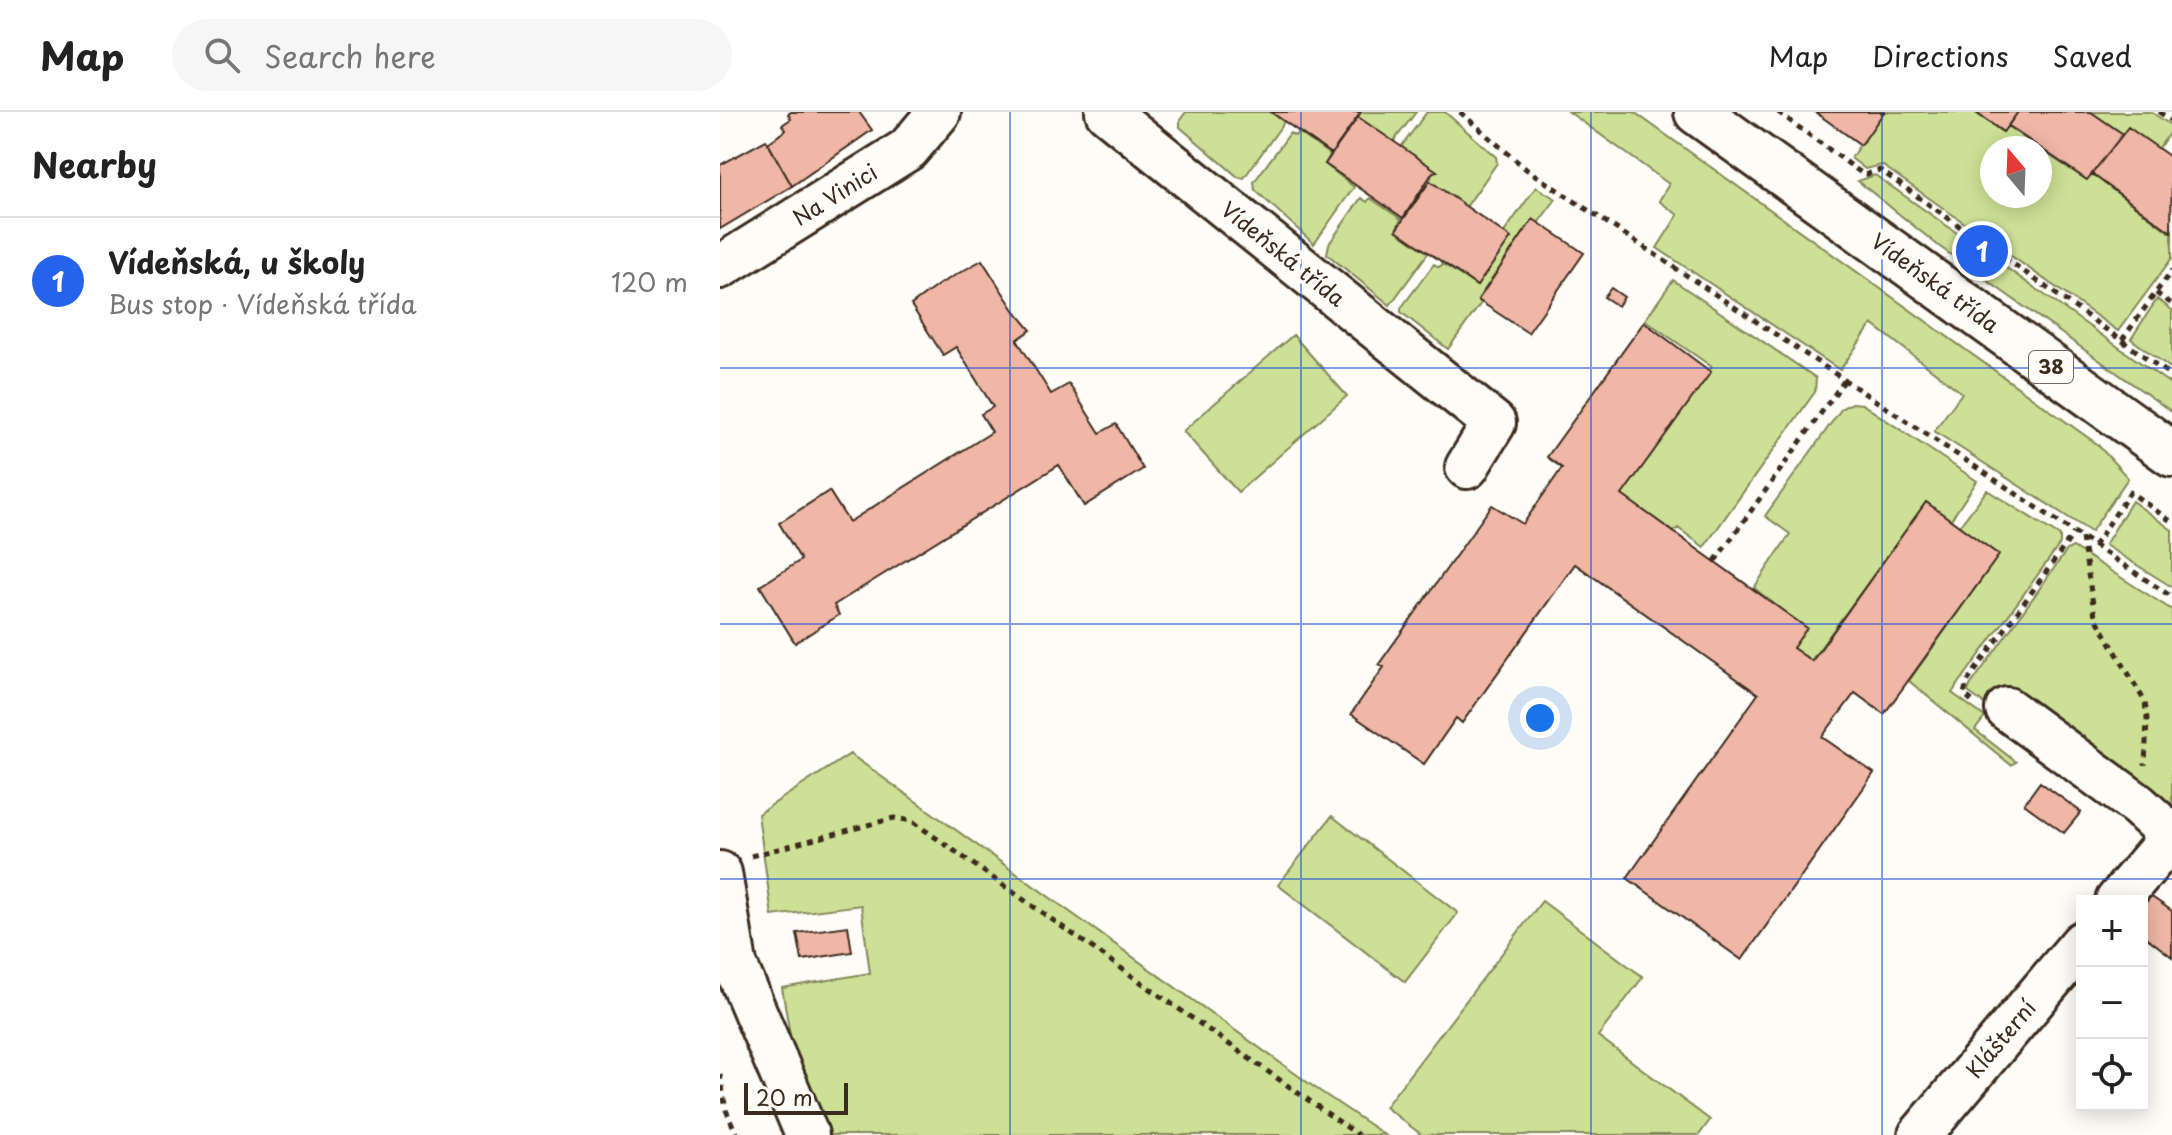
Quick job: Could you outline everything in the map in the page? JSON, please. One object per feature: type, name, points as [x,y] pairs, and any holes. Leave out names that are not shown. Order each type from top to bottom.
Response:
[{"type":"main road","name":"Vídeňská třída","points":[[1697,112],[2172,454]]},
{"type":"street","name":"Na Vinici","points":[[720,267],[908,149],[939,112]]},
{"type":"street","name":"Vídeňská třída","points":[[1107,112],[1494,423],[1467,467]]},
{"type":"street","points":[[2007,709],[2138,805],[2172,836],[2122,895]]},
{"type":"street","points":[[727,873],[735,964],[807,1135]]},
{"type":"street","name":"Klášterní","points":[[1920,1135],[2076,950]]},
{"type":"path","points":[[1460,112],[1526,169],[2172,597]]},
{"type":"path","points":[[1778,112],[1864,175],[1880,170],[2172,376]]},
{"type":"path","points":[[2159,112],[2172,121]]},
{"type":"path","points":[[2122,340],[2172,270]]},
{"type":"path","points":[[2156,293],[2172,304]]},
{"type":"path","points":[[1715,561],[1844,381]]},
{"type":"path","points":[[2094,546],[2130,492],[2172,522]]},
{"type":"path","points":[[2082,538],[2095,616],[2145,702],[2144,790],[2138,805]]},
{"type":"path","points":[[727,873],[894,818],[912,821],[1358,1135]]},
{"type":"path","points":[[720,1074],[726,1110],[737,1135]]},
{"type":"green space","points":[[1186,112],[1271,112],[1284,122],[1244,178],[1238,177],[1180,127],[1180,120]]},
{"type":"green space","points":[[1361,112],[1416,112],[1393,142],[1358,117]]},
{"type":"green space","points":[[1427,112],[1445,112],[1496,157],[1497,163],[1466,207],[1430,181],[1433,172],[1401,147]]},
{"type":"green space","points":[[1569,112],[1634,112],[2097,444],[2128,478],[2091,532],[1934,431],[1962,393],[1872,324],[1840,370],[1657,248],[1678,215],[1659,201],[1669,184]]},
{"type":"green space","points":[[1882,112],[1974,112],[2001,131],[2007,126],[2022,136],[1980,136],[1980,208],[2052,208],[2052,157],[2085,179],[2092,174],[2169,232],[2172,230],[2172,258],[2118,331],[1882,165],[1865,169],[1851,158]]},
{"type":"green space","points":[[2090,112],[2151,112],[2172,129],[2158,149],[2128,128],[2123,134]]},
{"type":"green space","points":[[1298,132],[1330,155],[1325,164],[1354,187],[1314,244],[1255,190],[1254,182],[1290,133],[1295,136]]},
{"type":"green space","points":[[1875,175],[2172,385],[2172,412],[1940,247],[1858,181]]},
{"type":"green space","points":[[1536,187],[1556,199],[1538,223],[1533,220],[1478,299],[1481,303],[1448,349],[1401,312],[1401,308],[1434,264],[1439,267],[1443,264],[1477,286],[1503,234]]},
{"type":"green space","points":[[1361,198],[1367,202],[1370,198],[1401,219],[1396,230],[1428,253],[1390,305],[1327,254],[1329,244]]},
{"type":"green space","points":[[1673,280],[1816,378],[1815,392],[1704,547],[1678,528],[1672,533],[1620,496],[1712,367],[1645,320]]},
{"type":"green space","points":[[2157,299],[2172,310],[2172,369],[2131,339]]},
{"type":"green space","points":[[1293,335],[1347,396],[1238,492],[1183,431]]},
{"type":"green space","points":[[1852,403],[1862,404],[1977,481],[1950,521],[1926,503],[1810,662],[1791,649],[1805,629],[1754,588],[1790,534],[1765,516],[1842,408]]},
{"type":"green space","points":[[1987,490],[2060,536],[2060,544],[1952,693],[1985,717],[1975,730],[2016,762],[2011,765],[1909,681],[1998,556],[1958,528]]},
{"type":"green space","points":[[2132,501],[2172,530],[2172,587],[2105,545]]},
{"type":"green space","points":[[2073,547],[2172,610],[2172,816],[1995,712],[1968,692],[2067,550]]},
{"type":"green space","points":[[850,754],[1385,1135],[822,1135],[794,1058],[782,988],[870,973],[861,905],[772,916],[758,814]]},
{"type":"green space","points":[[1332,816],[1458,913],[1405,982],[1278,885]]},
{"type":"green space","points":[[1542,901],[1643,977],[1598,1036],[1710,1120],[1699,1135],[1422,1135],[1385,1107]]},
{"type":"building","points":[[859,112],[872,130],[792,186],[768,143],[786,130],[782,125],[791,119],[788,114]]},
{"type":"building","points":[[1271,112],[1361,112],[1331,154]]},
{"type":"building","points":[[1815,112],[1884,112],[1861,145]]},
{"type":"building","points":[[1975,112],[2018,112],[2003,132]]},
{"type":"building","points":[[2018,112],[2091,112],[2123,134],[2087,180],[2052,156],[2052,136],[2023,136],[2008,126]]},
{"type":"building","points":[[1358,117],[1437,171],[1433,172],[1403,218],[1325,164]]},
{"type":"building","points":[[2128,127],[2172,158],[2171,232],[2092,174]]},
{"type":"building","points":[[766,140],[792,186],[720,229],[720,165]]},
{"type":"building","points":[[1430,181],[1511,238],[1477,286],[1396,230]]},
{"type":"building","points":[[1533,219],[1584,253],[1528,333],[1478,300]]},
{"type":"building","points":[[982,260],[1014,310],[1031,330],[1017,340],[1051,394],[1069,384],[1100,433],[1116,424],[1143,469],[1084,506],[1059,465],[834,605],[839,615],[795,643],[760,586],[801,560],[779,523],[829,491],[849,522],[992,432],[981,414],[993,407],[956,347],[943,355],[911,305],[938,285]]},
{"type":"building","points":[[1611,288],[1624,297],[1618,306],[1604,297]]},
{"type":"building","points":[[1644,322],[1711,372],[1622,495],[1807,628],[1793,648],[1812,661],[1926,502],[1999,555],[1884,714],[1855,693],[1822,737],[1874,773],[1742,960],[1627,878],[1758,694],[1575,564],[1462,723],[1456,718],[1424,764],[1351,714],[1384,667],[1379,664],[1492,505],[1523,524],[1562,468],[1547,457]]},
{"type":"building","points":[[2040,782],[2081,812],[2064,833],[2024,804]]},
{"type":"building","points":[[2148,896],[2172,911],[2172,957],[2148,939]]},
{"type":"building","points":[[848,926],[852,952],[802,960],[797,933]]},
{"type":"place","name":"Vídeňská, u školy","points":[[1982,251]]}]
